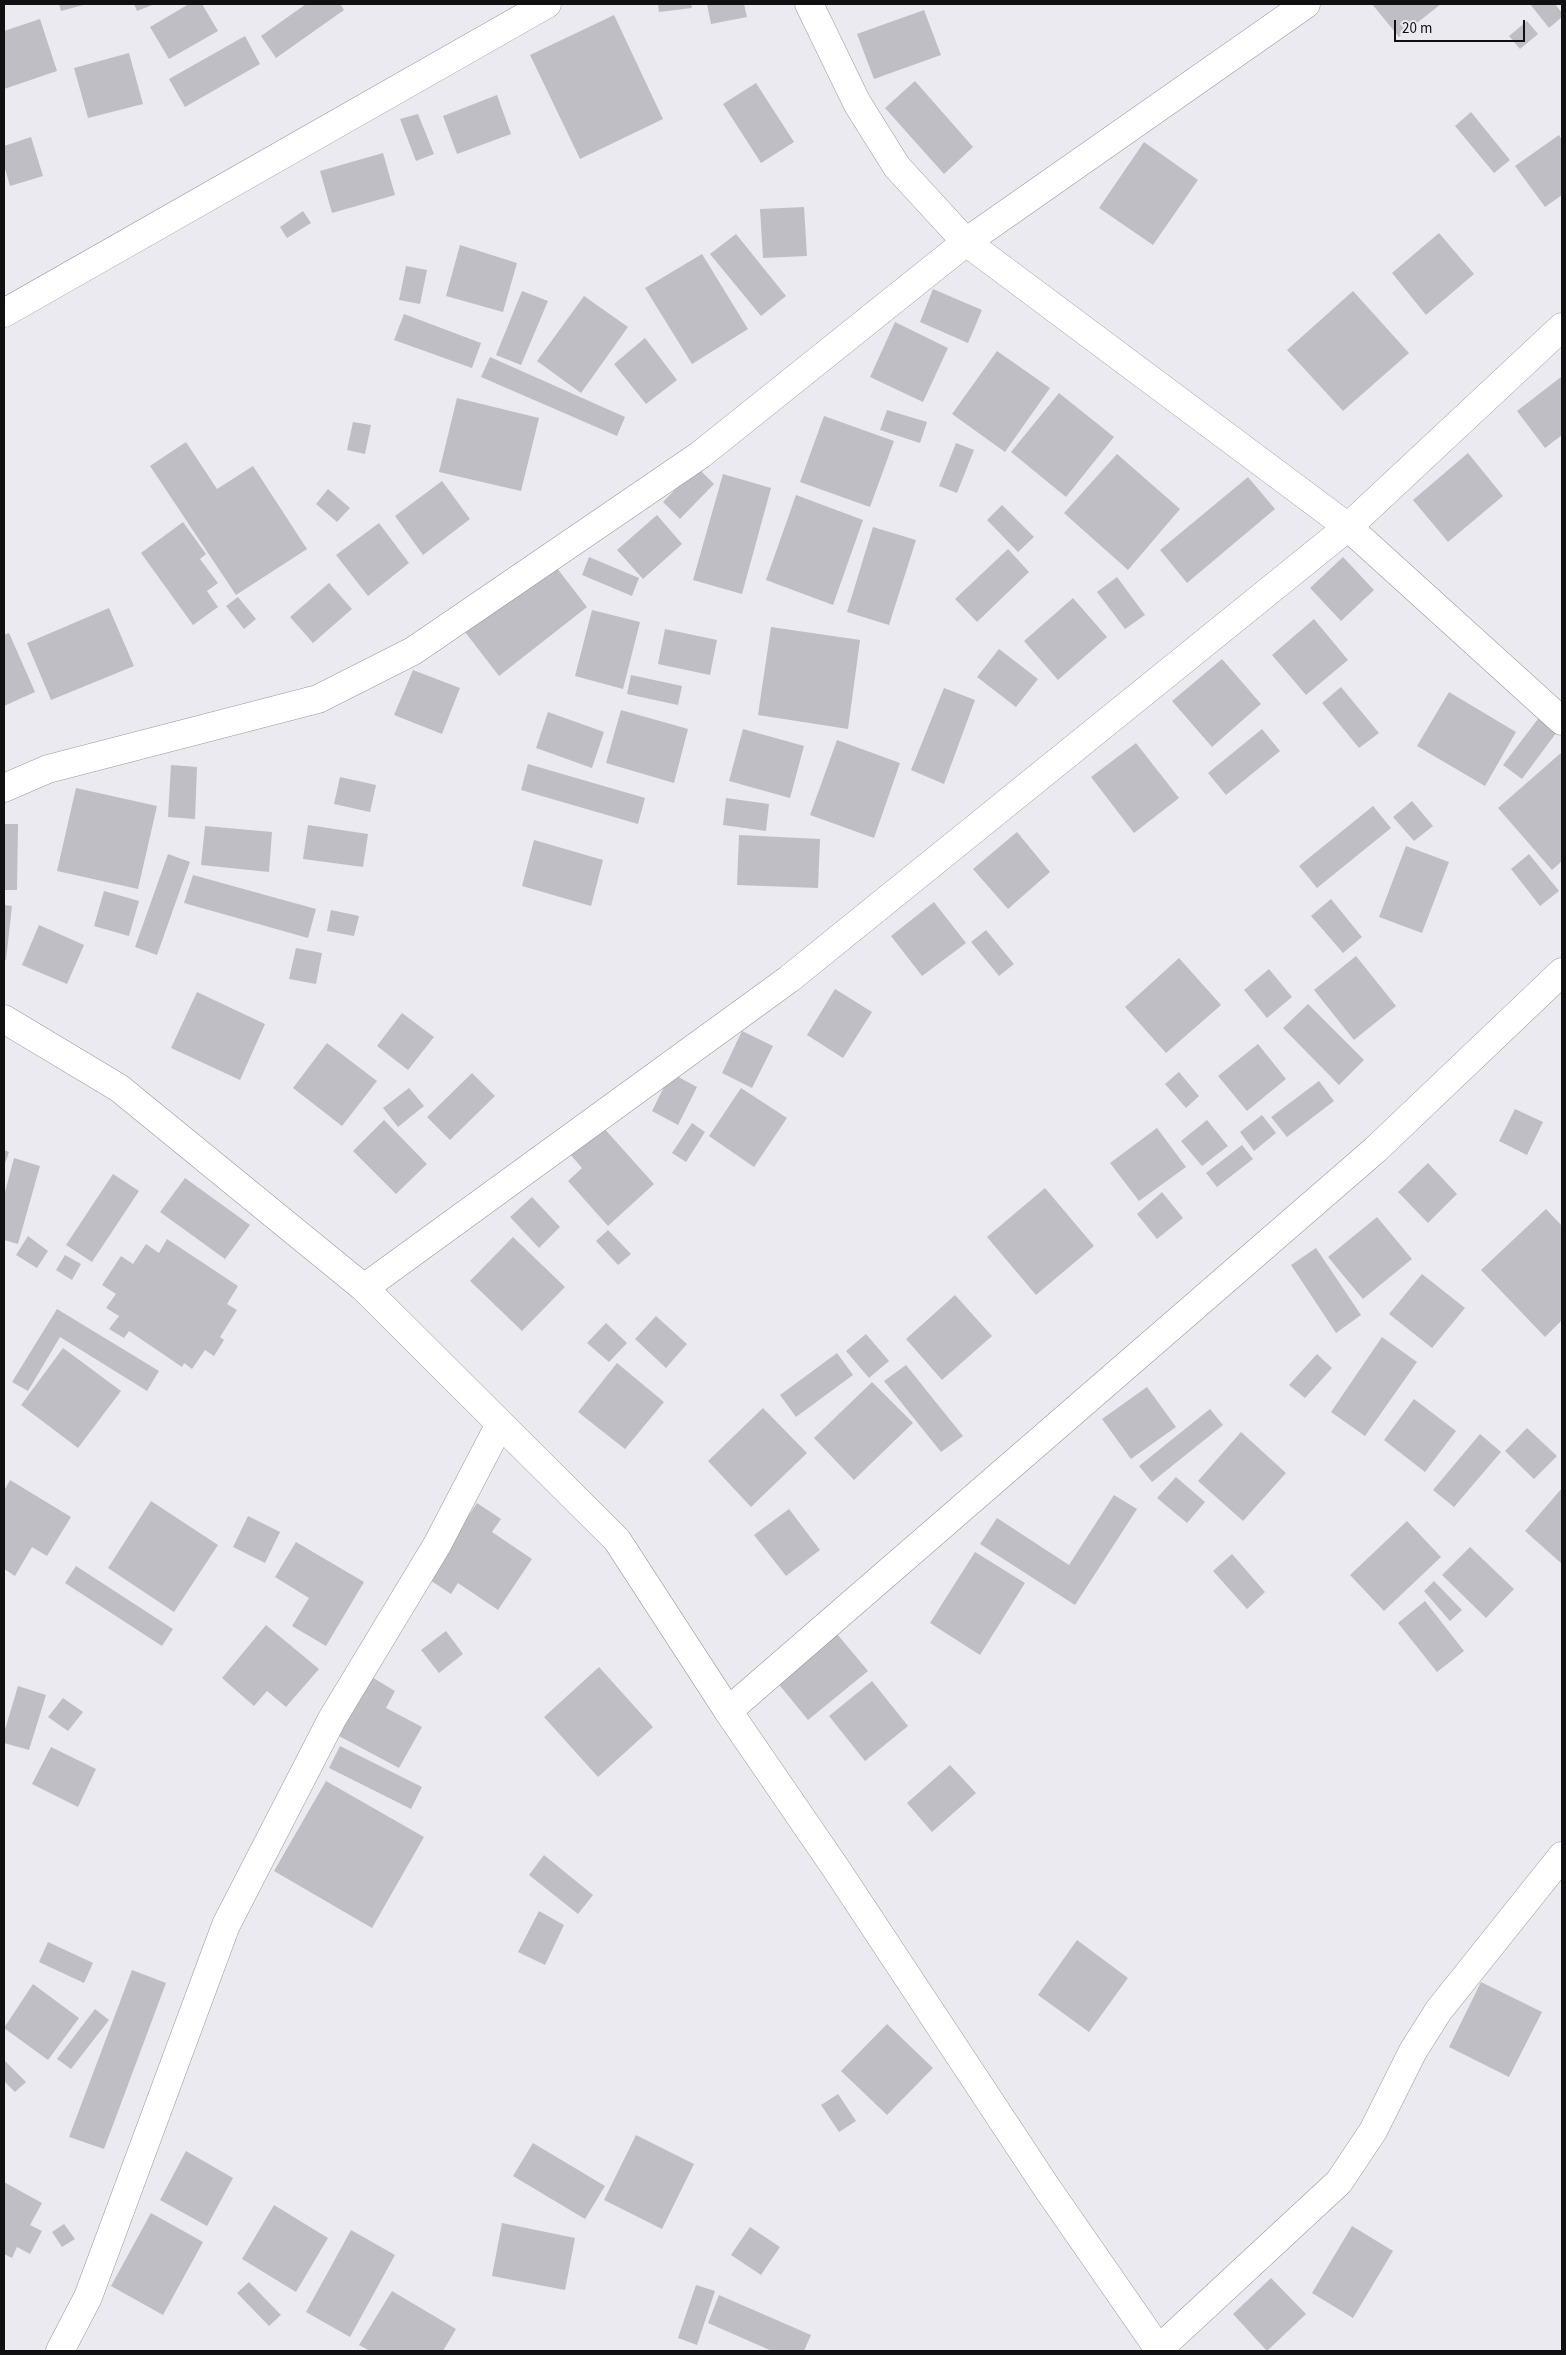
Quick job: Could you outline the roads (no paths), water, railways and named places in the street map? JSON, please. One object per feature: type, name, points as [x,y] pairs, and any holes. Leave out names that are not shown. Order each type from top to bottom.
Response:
[{"type":"street","points":[[4,313],[547,4]]},
{"type":"street","points":[[809,4],[856,103],[897,167],[966,242],[1348,527],[1562,721]]},
{"type":"street","points":[[4,788],[48,769],[318,699],[413,651],[700,455],[966,242],[1306,4]]},
{"type":"street","points":[[364,1288],[789,980],[1348,527],[1562,327]]},
{"type":"street","points":[[728,1712],[1375,1150],[1562,972]]},
{"type":"street","points":[[5,1023],[119,1088],[364,1288],[617,1540],[728,1712],[837,1870],[1047,2188],[1160,2350],[1338,2182],[1373,2131],[1413,2051],[1440,2010],[1562,1856]]},
{"type":"street","points":[[60,2351],[88,2297],[226,1925],[332,1719],[437,1545],[500,1424]]}]
